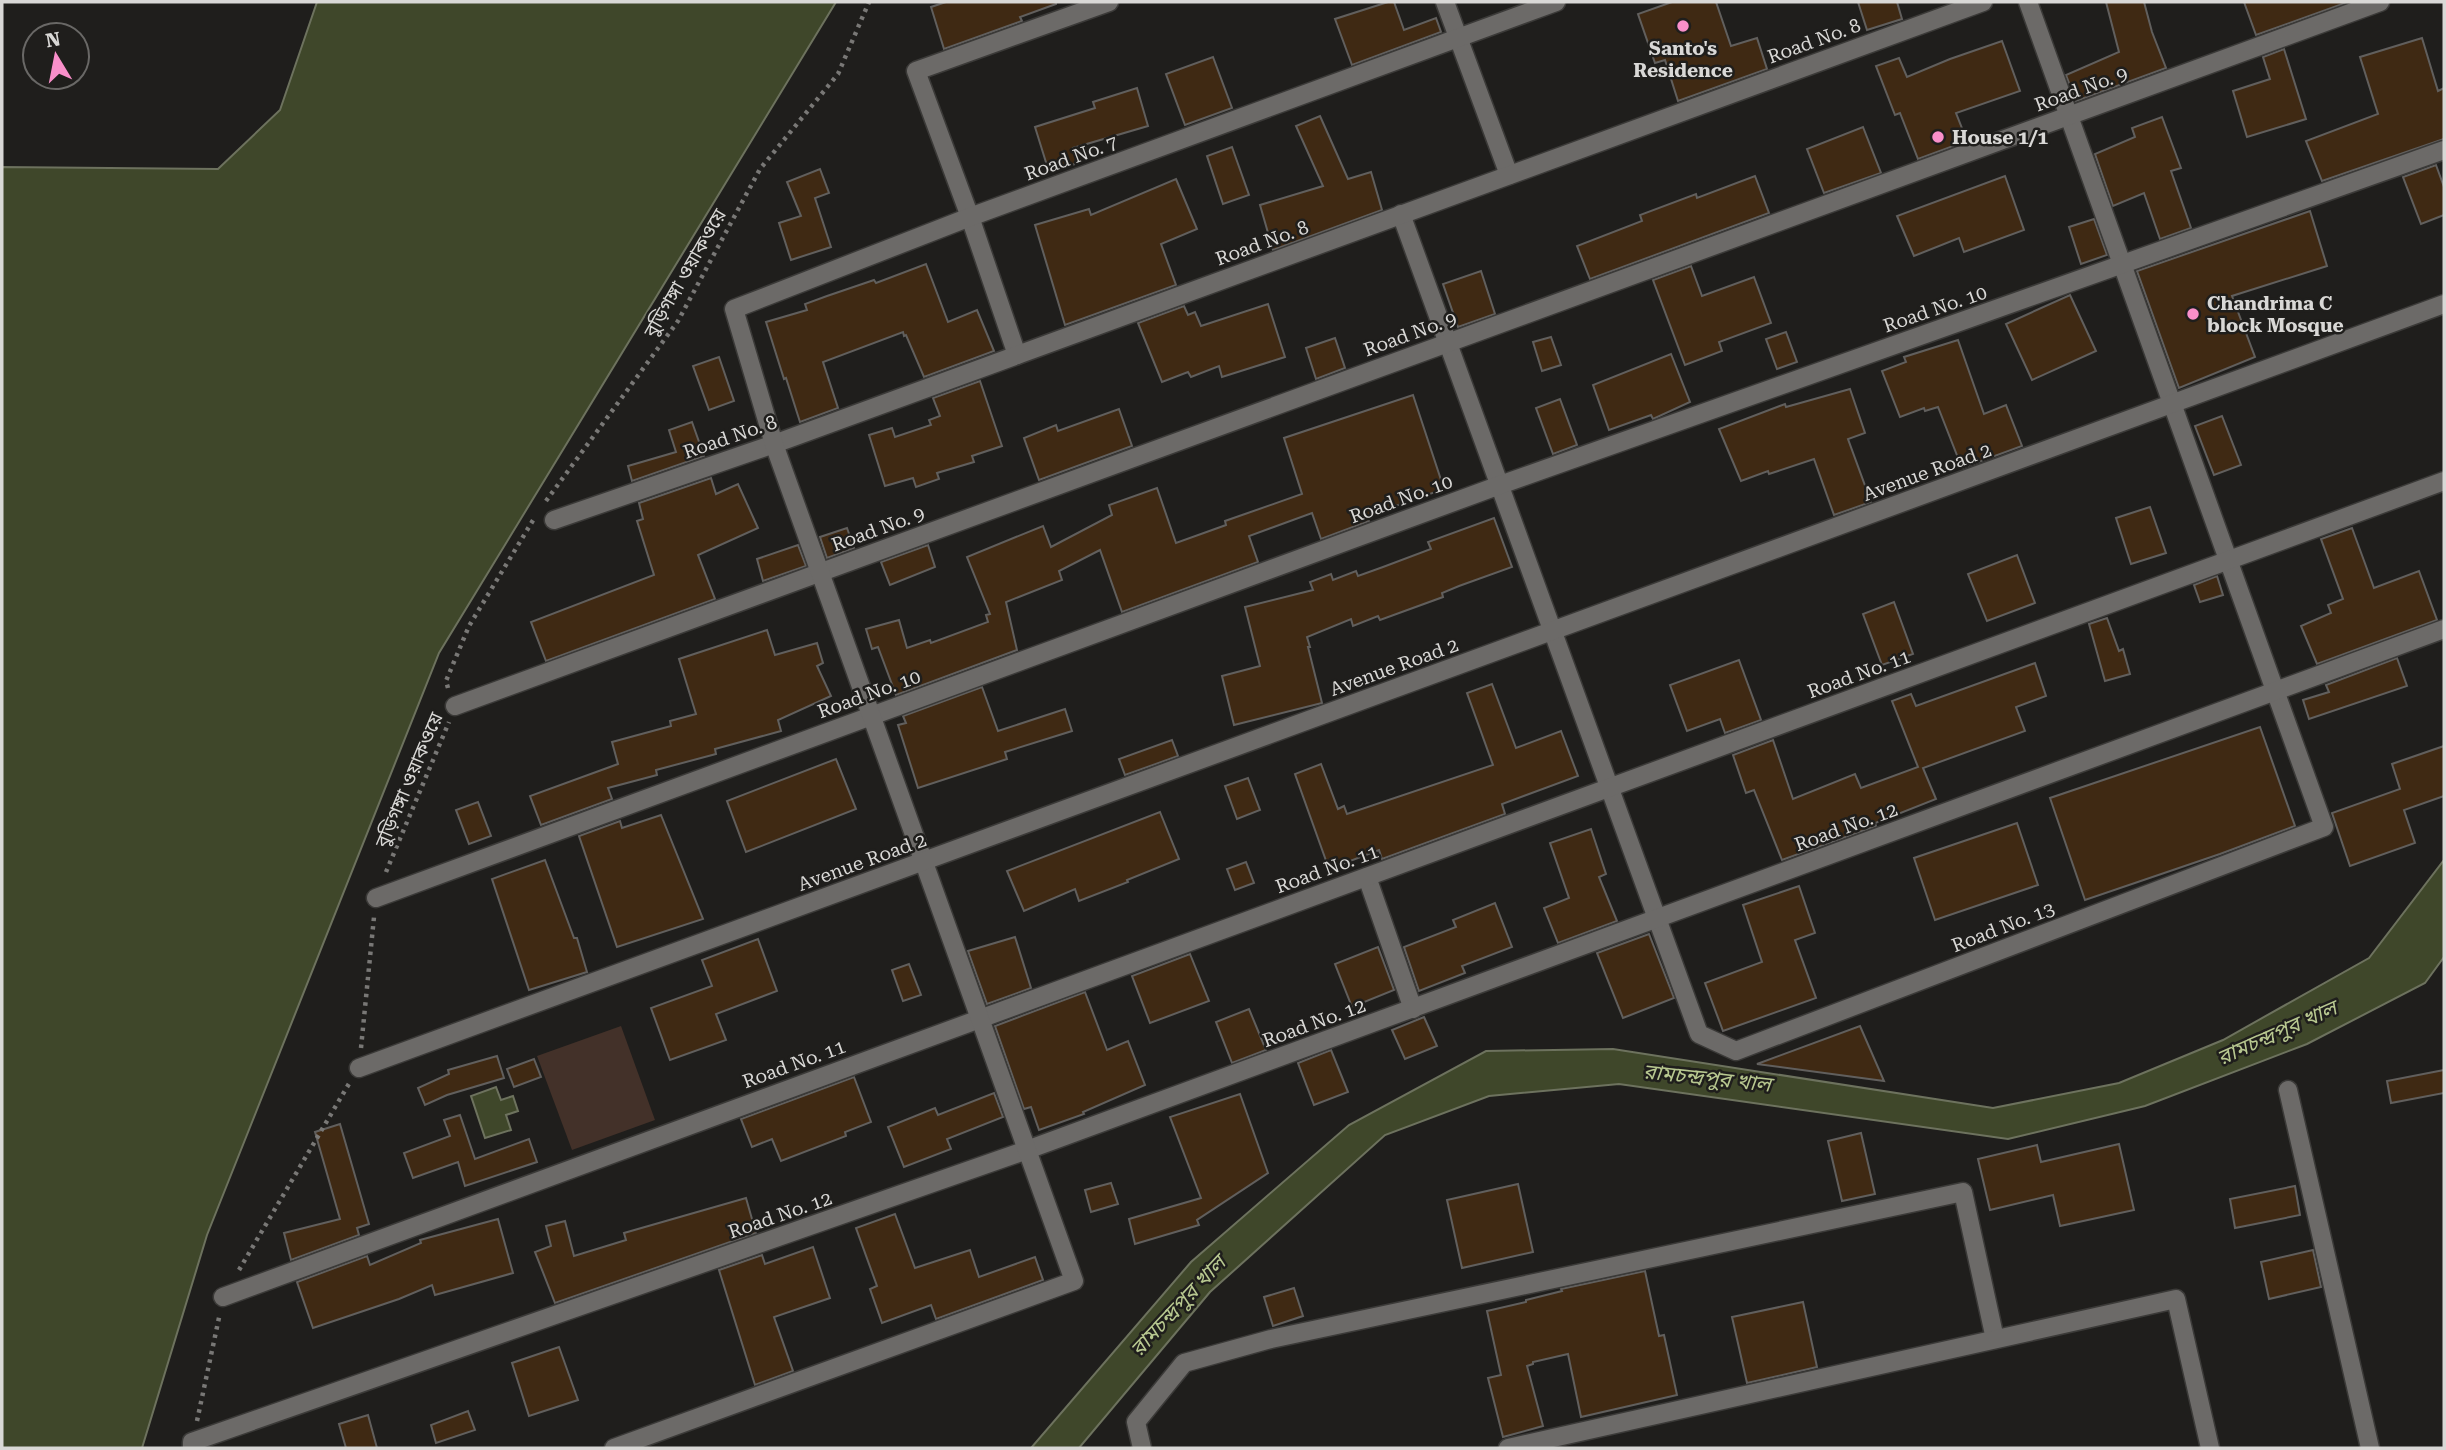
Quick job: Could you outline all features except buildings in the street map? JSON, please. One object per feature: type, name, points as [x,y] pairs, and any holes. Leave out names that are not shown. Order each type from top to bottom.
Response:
[{"type":"street","points":[[1017,355],[916,71],[1109,2]]},
{"type":"street","points":[[1445,2],[1509,175]]},
{"type":"street","name":"Road No. 7","points":[[774,444],[734,309],[970,217],[1556,2]]},
{"type":"street","name":"Road No. 8","points":[[549,512],[774,444],[1983,2]]},
{"type":"street","points":[[2028,2],[2275,691]]},
{"type":"street","name":"Road No. 9","points":[[455,706],[2380,2]]},
{"type":"street","name":"Road No. 10","points":[[376,898],[1500,485],[2444,150]]},
{"type":"street","points":[[1401,214],[1657,919]]},
{"type":"street","name":"Avenue Road 2","points":[[359,1068],[2444,304]]},
{"type":"street","points":[[614,1448],[1074,1281],[774,444]]},
{"type":"street","name":"Road No. 11","points":[[223,1297],[2444,481]]},
{"type":"street","name":"Road No. 12","points":[[192,1445],[1027,1150],[2444,629]]},
{"type":"street","name":"Road No. 13","points":[[1657,919],[1699,1034],[1735,1051],[2324,827],[2275,691]]},
{"type":"street","points":[[1367,877],[1413,1009]]},
{"type":"street","points":[[2288,1090],[2370,1448]]},
{"type":"street","points":[[1143,1448],[1136,1422],[1184,1363],[1271,1339],[1962,1192],[1995,1339]]},
{"type":"street","points":[[1508,1448],[2176,1298],[2210,1448]]},
{"type":"path","name":"বুড়িগঙ্গা ওয়াকওয়ে","points":[[549,512],[678,321],[760,169],[838,74],[869,2]]},
{"type":"path","name":"বুড়িগঙ্গা ওয়াকওয়ে","points":[[192,1445],[223,1297],[359,1068],[376,898],[455,706],[446,681],[469,626],[536,516]]},
{"type":"shaded area","points":[[621,1026],[655,1120],[572,1150],[537,1056]]},
{"type":"water","points":[[317,2],[836,2],[439,653],[207,1235],[142,1448],[2,1448],[2,167],[218,169],[280,110]]},
{"type":"water","name":"রামচন্দ্রপুর খাল","points":[[2444,860],[2444,957],[2425,983],[2307,1044],[2145,1106],[2008,1139],[1619,1084],[1489,1096],[1385,1135],[1210,1292],[1079,1448],[1031,1448],[1191,1262],[1349,1125],[1486,1051],[1613,1049],[1993,1108],[2119,1083],[2223,1040],[2369,958]]},
{"type":"water","points":[[496,1087],[501,1100],[513,1096],[518,1111],[506,1115],[511,1130],[485,1138],[471,1096]]},
{"type":"place","name":"Santo's Residence","points":[[1683,26]]},
{"type":"place","name":"House 1/1","points":[[1938,137]]},
{"type":"place","name":"Chandrima C block Mosque","points":[[2193,314]]}]
